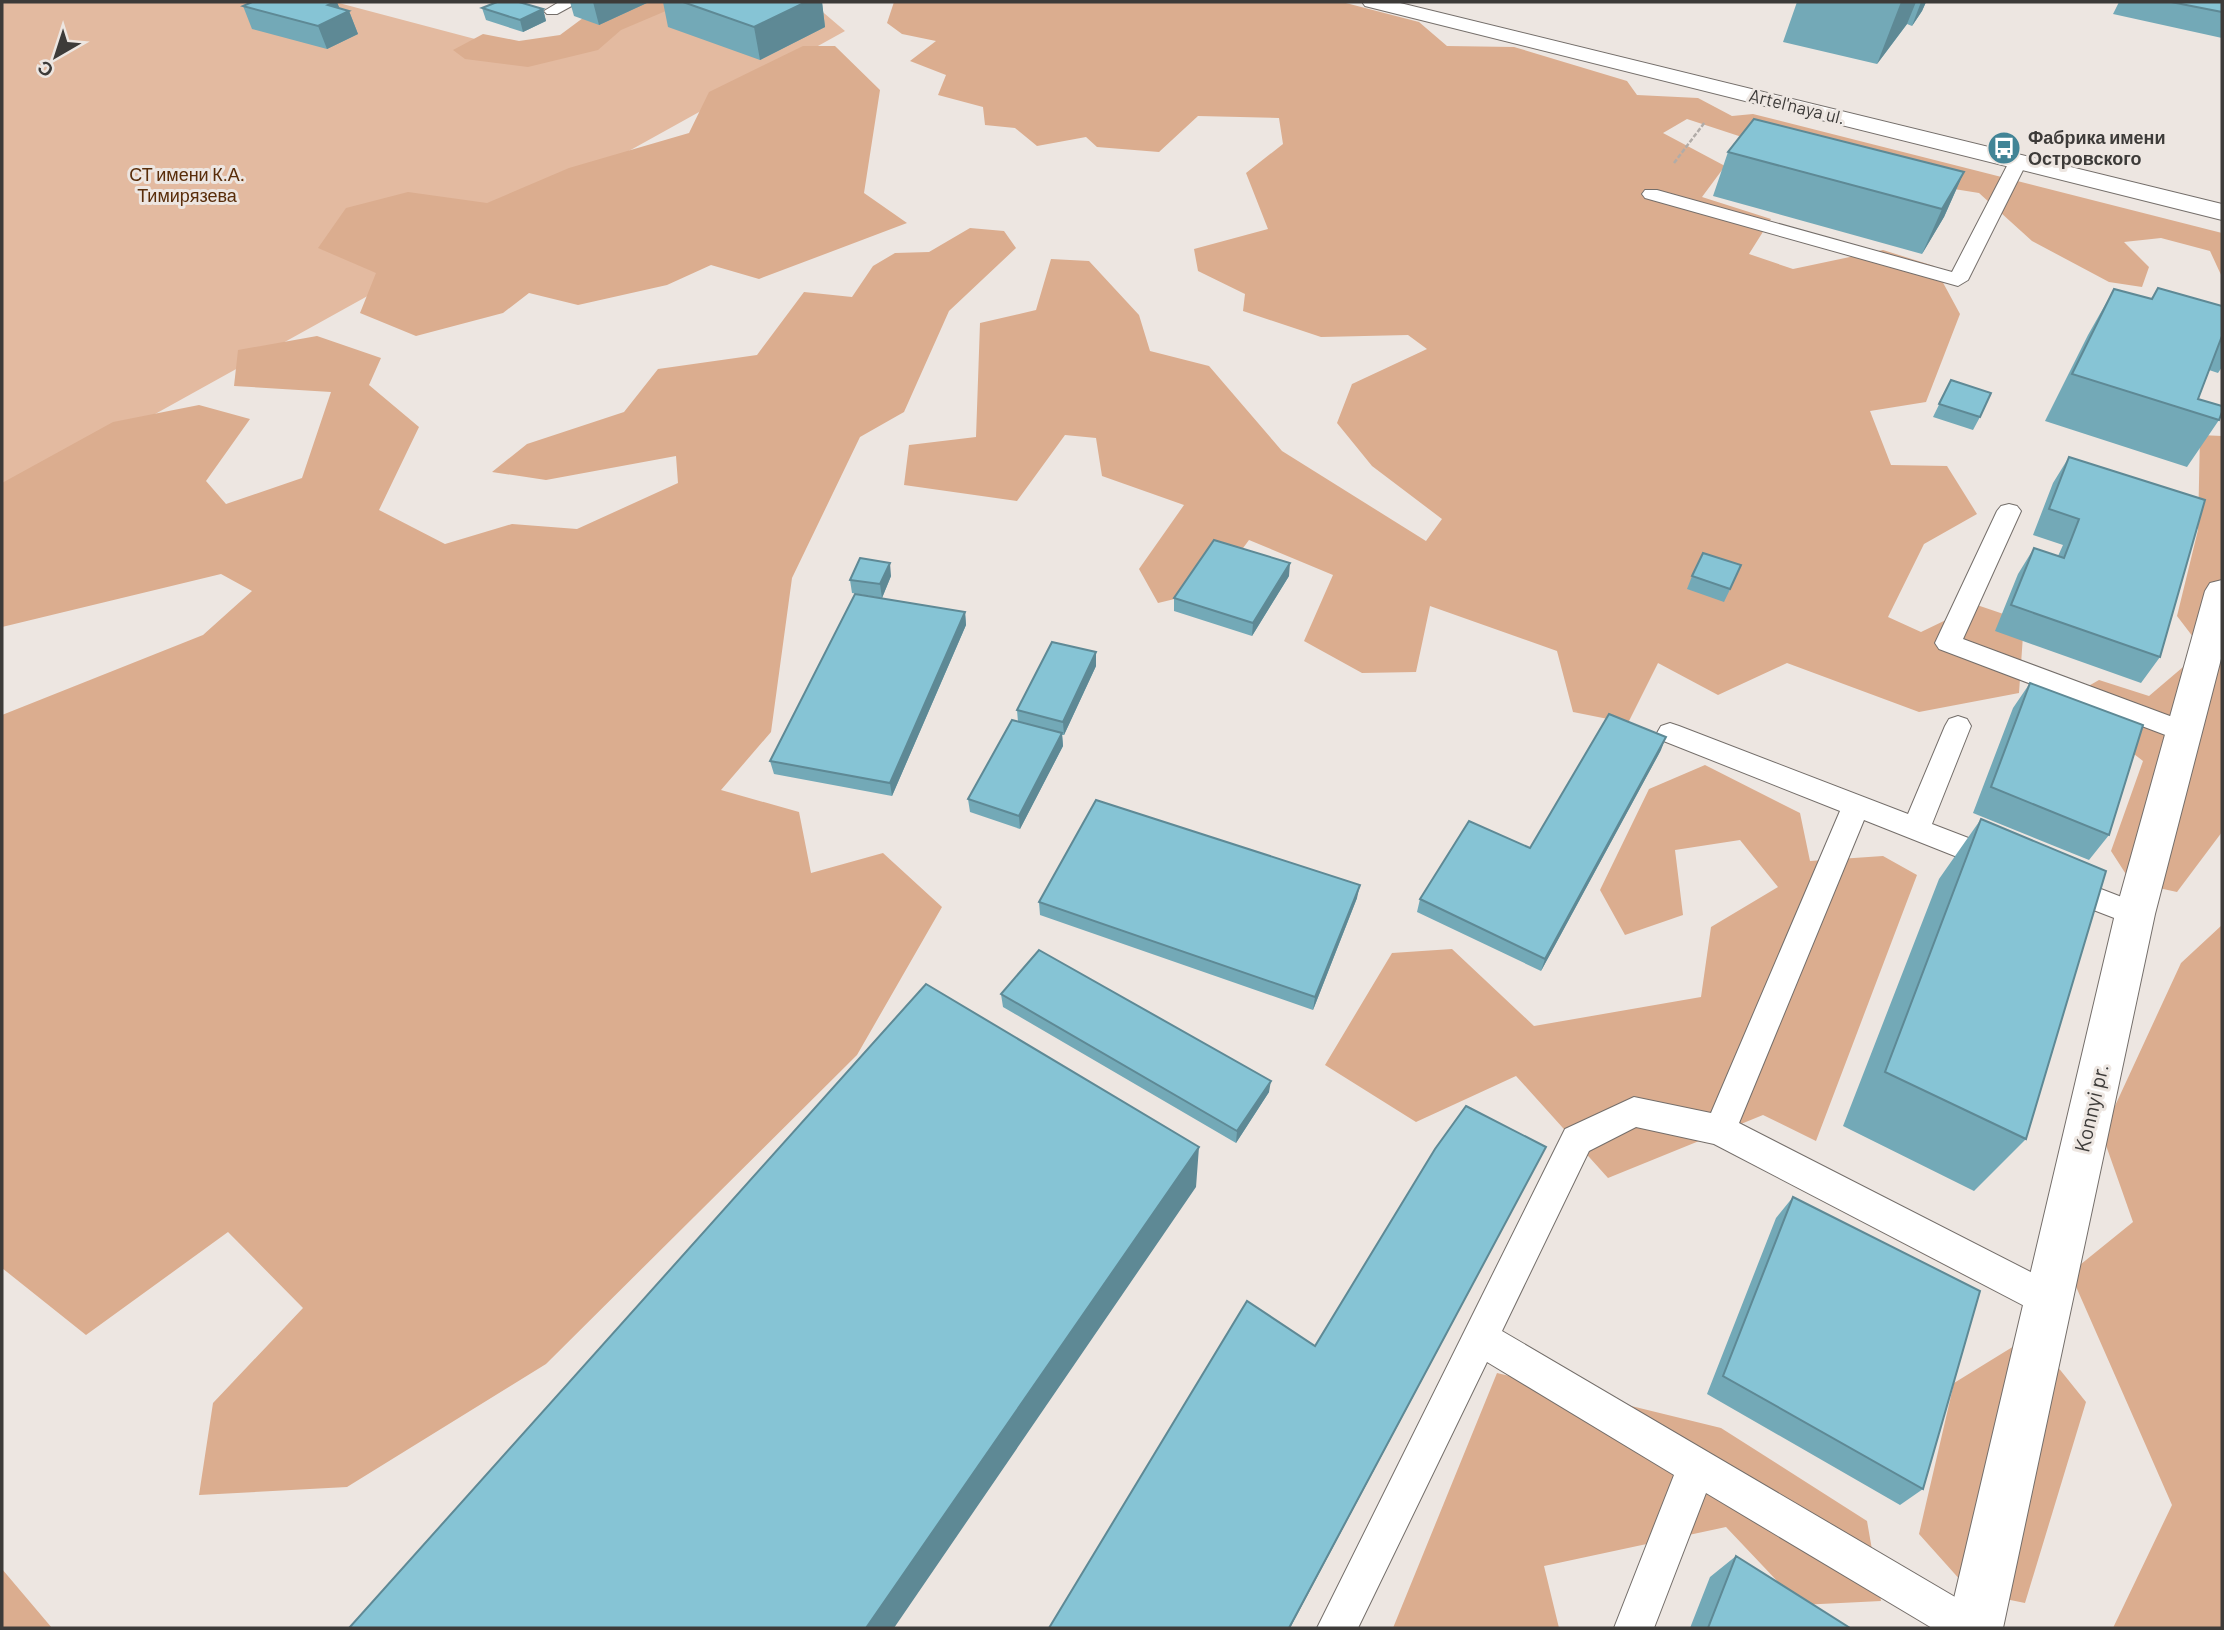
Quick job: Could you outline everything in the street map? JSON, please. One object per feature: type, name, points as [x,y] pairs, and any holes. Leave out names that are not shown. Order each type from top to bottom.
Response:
[{"type":"street","name":"Artel'naya ul.","points":[[1372,2],[2222,212]]},
{"type":"street","name":"Konnyi pr.","points":[[1975,1628],[2135,914],[2222,591]]},
{"type":"lane","points":[[552,11],[571,2]]},
{"type":"lane","points":[[1651,194],[1958,280],[2018,162]]},
{"type":"lane","points":[[2009,511],[1948,643],[2185,732]]},
{"type":"lane","points":[[1916,829],[1958,726]]},
{"type":"lane","points":[[1670,733],[2135,914]]},
{"type":"lane","points":[[1720,1130],[1856,805]]},
{"type":"lane","points":[[1337,1628],[1577,1140],[1634,1112],[1720,1130],[2049,1300]]},
{"type":"lane","points":[[1480,1338],[1970,1628]]},
{"type":"lane","points":[[1634,1628],[1697,1466]]},
{"type":"path","points":[[1651,194],[1706,121]]},
{"type":"green space","name":"СТ имени К.А. Тимирязева","points":[[2,2],[335,2],[524,52],[649,2],[811,2],[845,31],[2,499]]},
{"type":"shaded area","points":[[634,2],[687,2],[621,30],[598,50],[528,67],[465,59],[453,50],[483,34],[519,41],[560,35],[587,15]]},
{"type":"shaded area","points":[[894,2],[1342,2],[1419,22],[1447,46],[1514,47],[1627,81],[1637,95],[1698,98],[1732,116],[1753,114],[2222,233],[2222,277],[2210,251],[2161,238],[2124,242],[2149,267],[2142,287],[2109,282],[2032,241],[1979,193],[1848,172],[1687,119],[1663,133],[1725,166],[1702,197],[1771,219],[1749,254],[1793,269],[1883,250],[1934,266],[1960,314],[1926,402],[1870,411],[1891,465],[1947,466],[1977,514],[1924,544],[1888,617],[1921,632],[1977,605],[2024,621],[2019,693],[1919,712],[1787,663],[1718,695],[1658,663],[1628,723],[1573,712],[1557,651],[1430,606],[1416,672],[1362,673],[1304,641],[1333,575],[1249,540],[1212,590],[1158,603],[1139,569],[1184,505],[1102,476],[1096,438],[1065,435],[1017,501],[904,485],[909,445],[976,437],[980,323],[1036,310],[1051,259],[1089,261],[1139,315],[1150,351],[1209,366],[1282,451],[1426,541],[1442,519],[1372,466],[1337,423],[1352,384],[1427,349],[1408,335],[1321,337],[1243,311],[1245,294],[1198,271],[1194,249],[1268,229],[1246,173],[1283,144],[1279,118],[1198,116],[1159,152],[1097,147],[1086,137],[1037,146],[1015,128],[985,125],[983,107],[938,95],[946,75],[910,61],[936,41],[902,34],[887,23]]},
{"type":"shaded area","points":[[803,46],[835,46],[880,90],[864,193],[907,223],[759,279],[711,265],[667,285],[578,305],[529,293],[503,313],[416,336],[360,313],[376,273],[318,248],[346,208],[408,192],[487,203],[569,168],[689,133],[709,92]]},
{"type":"shaded area","points":[[970,228],[1004,231],[1016,248],[949,311],[904,412],[860,437],[792,578],[771,732],[721,790],[799,812],[811,873],[883,853],[942,907],[857,1055],[546,1364],[347,1487],[199,1495],[213,1403],[303,1308],[228,1232],[86,1335],[2,1268],[2,715],[203,635],[252,591],[221,574],[2,627],[2,483],[113,422],[199,405],[250,419],[206,481],[226,504],[302,478],[331,392],[234,386],[238,350],[317,336],[381,358],[369,385],[419,427],[379,510],[445,544],[512,524],[577,529],[678,483],[676,456],[546,480],[492,472],[527,444],[624,412],[658,369],[757,355],[804,292],[852,297],[873,266],[895,253],[929,252]]},
{"type":"shaded area","points":[[2200,435],[2222,436],[2222,832],[2177,892],[2131,882],[2111,851],[2143,761],[2064,700],[2099,680],[2149,696],[2203,650],[2177,616],[2198,530]]},
{"type":"shaded area","points":[[1705,765],[1800,813],[1810,861],[1883,856],[1917,875],[1816,1141],[1763,1115],[1608,1178],[1516,1076],[1416,1122],[1325,1065],[1392,953],[1452,949],[1534,1026],[1701,997],[1711,927],[1778,887],[1740,840],[1675,850],[1683,915],[1625,935],[1600,890],[1649,789]]},
{"type":"shaded area","points":[[2222,925],[2222,1628],[2113,1628],[2172,1505],[2070,1273],[2133,1222],[2102,1134],[2181,963]]},
{"type":"shaded area","points":[[2032,1335],[2086,1402],[2025,1603],[1971,1592],[1919,1534],[1954,1383]]},
{"type":"shaded area","points":[[1497,1373],[1721,1428],[1867,1521],[1881,1601],[1800,1605],[1726,1527],[1544,1566],[1559,1628],[1393,1628]]},
{"type":"shaded area","points":[[2,1569],[52,1628],[2,1628]]},
{"type":"building","points":[[252,2],[335,2],[328,5],[349,11],[318,26],[243,6]]},
{"type":"building","points":[[497,2],[519,2],[543,9],[520,20],[482,8]]},
{"type":"building","points":[[683,2],[806,2],[754,27]]},
{"type":"building","points":[[2171,2],[2222,2],[2222,12]]},
{"type":"building","points":[[1754,119],[1964,172],[1942,209],[1728,152]]},
{"type":"building","points":[[2158,288],[2222,306],[2222,336],[2198,399],[2222,406],[2219,420],[2072,374],[2114,289],[2152,299]]},
{"type":"building","points":[[1951,380],[1991,393],[1980,417],[1939,404]]},
{"type":"building","points":[[2069,457],[2205,500],[2160,657],[2011,605],[2034,548],[2064,558],[2079,519],[2049,509]]},
{"type":"building","points":[[1214,540],[1290,563],[1253,623],[1174,598]]},
{"type":"building","points":[[1703,553],[1741,565],[1730,589],[1692,576]]},
{"type":"building","points":[[860,558],[890,563],[880,584],[850,580]]},
{"type":"building","points":[[855,594],[965,612],[890,783],[770,761]]},
{"type":"building","points":[[1052,642],[1096,652],[1063,722],[1017,710]]},
{"type":"building","points":[[2030,683],[2143,725],[2109,835],[1991,787]]},
{"type":"building","points":[[1609,714],[1666,737],[1545,959],[1420,899],[1469,821],[1530,848]]},
{"type":"building","points":[[1012,720],[1062,733],[1019,816],[968,799]]},
{"type":"building","points":[[1096,800],[1360,885],[1315,997],[1039,902]]},
{"type":"building","points":[[1981,819],[2106,871],[2026,1139],[1885,1072]]},
{"type":"building","points":[[1039,950],[1271,1081],[1237,1131],[1001,994]]},
{"type":"building","points":[[926,984],[1199,1147],[866,1628],[349,1628]]},
{"type":"building","points":[[1466,1106],[1546,1147],[1289,1628],[1049,1628],[1247,1301],[1315,1346],[1435,1149]]},
{"type":"building","points":[[1793,1197],[1980,1291],[1923,1489],[1723,1376]]},
{"type":"building","points":[[1736,1556],[1850,1628],[1708,1628]]},
{"type":"place","name":"Фабрика имени Островского","points":[[2004,148]]}]
